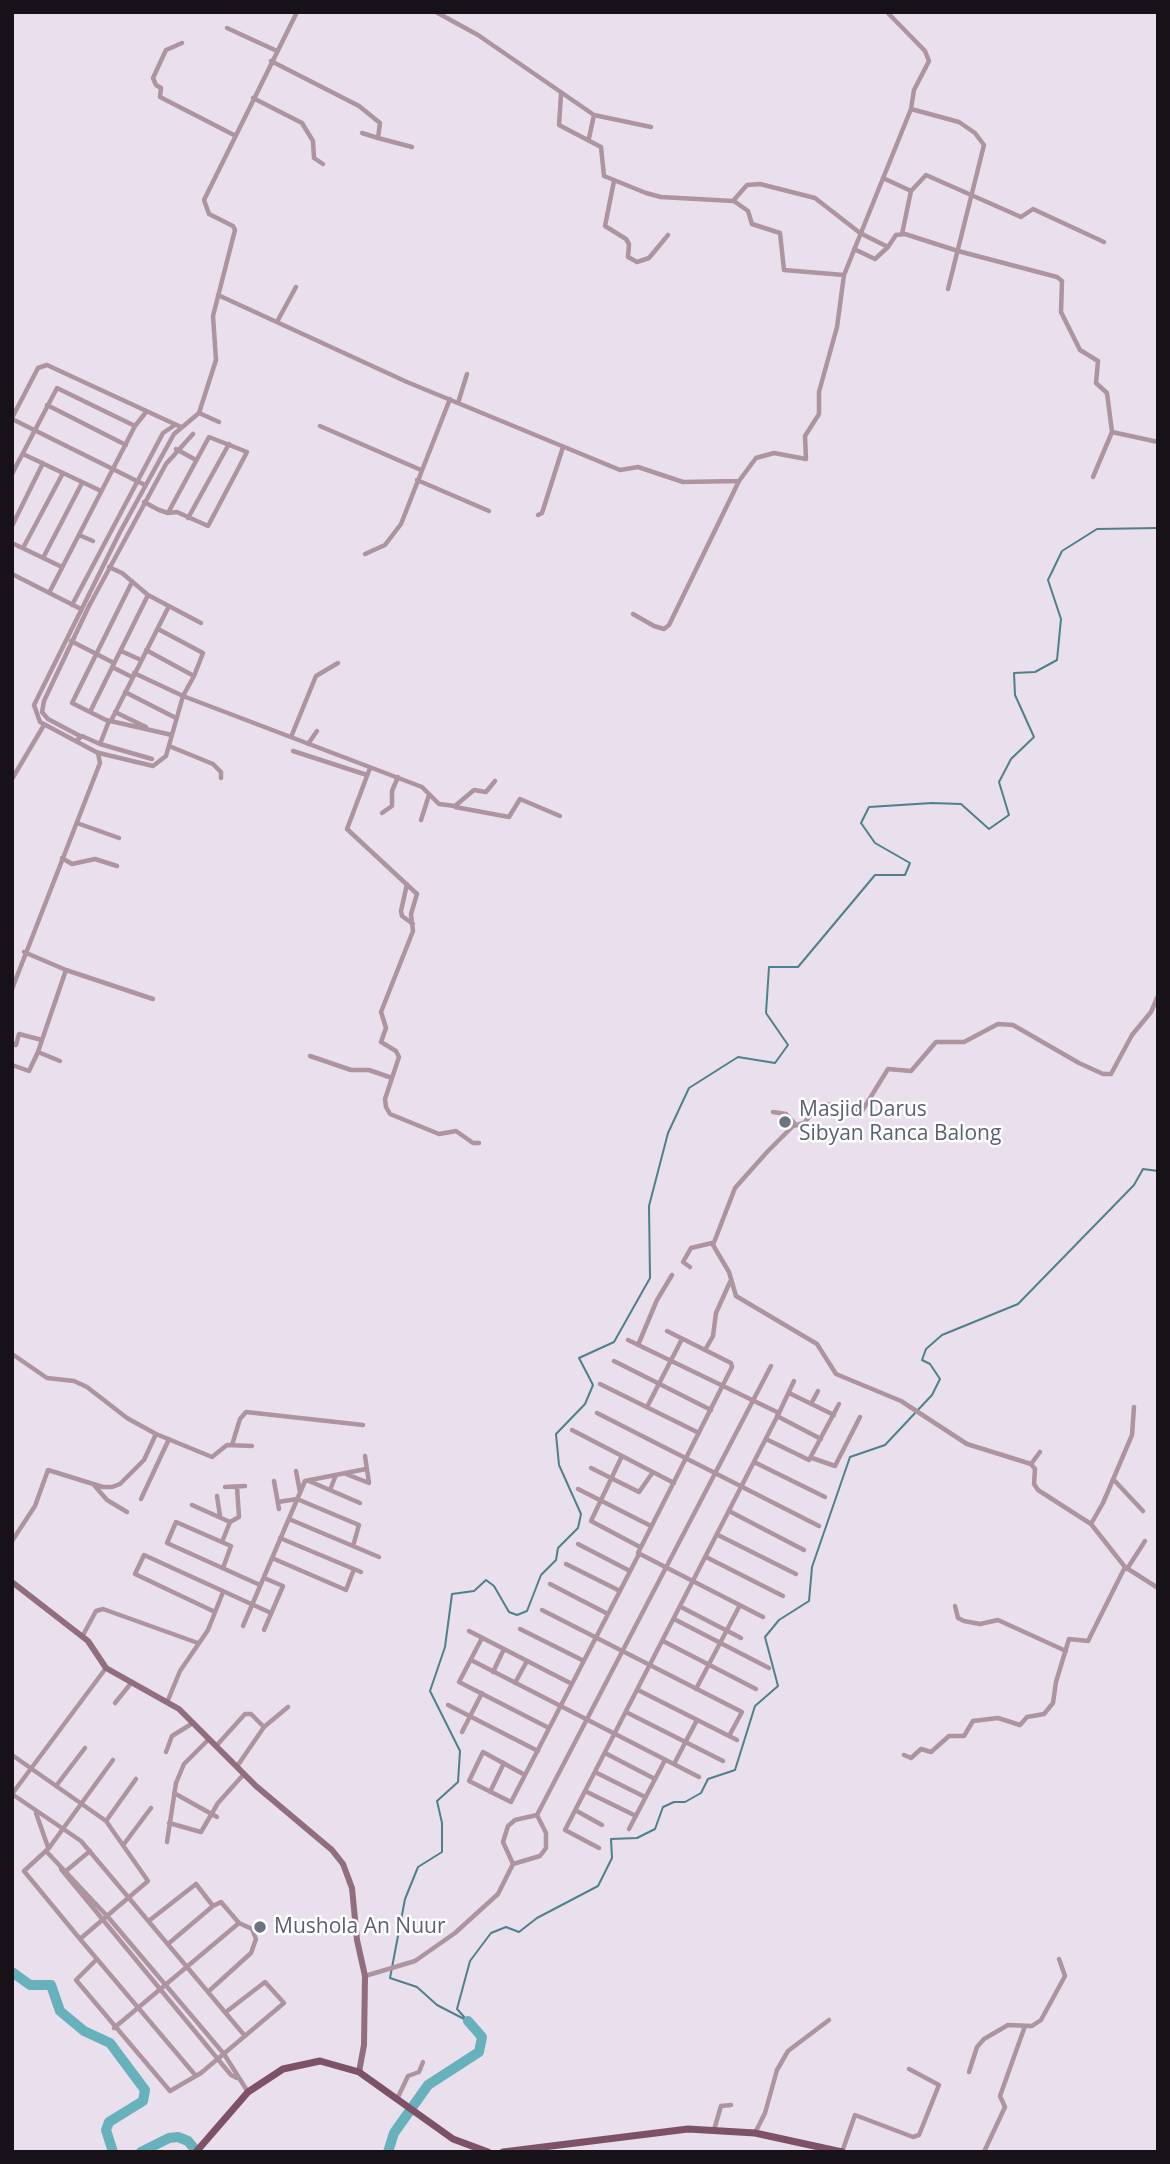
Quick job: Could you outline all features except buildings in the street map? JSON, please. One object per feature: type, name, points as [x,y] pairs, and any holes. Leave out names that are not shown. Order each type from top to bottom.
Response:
[{"type":"main road","points":[[198,2149],[248,2092],[283,2069],[304,2063],[325,2062],[359,2072],[453,2139],[488,2152]]},
{"type":"main road","points":[[503,2152],[688,2129],[755,2133],[842,2152]]},
{"type":"street","points":[[72,605],[164,430],[178,426],[199,413],[216,360],[212,331],[218,295],[235,230],[233,226],[209,214],[204,200],[297,12]]},
{"type":"street","points":[[436,12],[478,35],[594,115],[651,127]]},
{"type":"street","points":[[633,614],[654,626],[664,629],[669,625],[739,481],[751,462],[762,454],[806,459],[805,436],[820,414],[819,392],[837,327],[844,275],[911,109],[914,90],[927,66],[928,57],[887,12]]},
{"type":"street","points":[[227,27],[276,51]]},
{"type":"street","points":[[182,43],[166,50],[153,78],[161,88],[160,97],[234,135]]},
{"type":"street","points":[[271,61],[359,106],[380,123],[378,138]]},
{"type":"street","points":[[561,94],[557,122],[601,146],[602,171],[614,181],[662,197],[734,201],[748,211],[752,224],[780,232],[784,270],[844,275]]},
{"type":"street","points":[[253,98],[302,123],[313,142],[314,158],[323,164]]},
{"type":"street","points":[[911,109],[952,119],[982,139],[984,151],[948,289]]},
{"type":"street","points":[[589,138],[594,115]]},
{"type":"street","points":[[362,133],[412,147]]},
{"type":"street","points":[[854,249],[875,259],[902,234],[911,191],[924,174],[1021,218],[1033,209],[1104,242]]},
{"type":"street","points":[[883,178],[911,191]]},
{"type":"street","points":[[614,181],[605,226],[626,239],[629,244],[628,257],[637,262],[649,258],[668,235]]},
{"type":"street","points":[[734,201],[745,187],[753,183],[807,194],[860,233],[888,247]]},
{"type":"street","points":[[902,234],[1060,279],[1061,312],[1080,351],[1098,361],[1096,383],[1107,393],[1112,432],[1093,477]]},
{"type":"street","points":[[278,320],[296,287]]},
{"type":"street","points":[[218,295],[450,399],[620,470],[638,467],[679,481],[739,481]]},
{"type":"street","points":[[145,485],[12,419],[38,368],[43,365],[178,426]]},
{"type":"street","points":[[458,402],[467,374]]},
{"type":"street","points":[[12,474],[57,388],[62,387],[135,426]]},
{"type":"street","points":[[365,554],[391,539],[401,524],[450,399]]},
{"type":"street","points":[[47,405],[126,445]]},
{"type":"street","points":[[49,593],[135,426],[146,412]]},
{"type":"street","points":[[199,413],[219,422]]},
{"type":"street","points":[[152,759],[78,739],[44,725],[37,718],[34,705],[69,640],[105,561],[178,426]]},
{"type":"street","points":[[320,426],[421,470]]},
{"type":"street","points":[[1112,432],[1158,442]]},
{"type":"street","points":[[158,629],[204,653],[183,696],[163,761],[153,766],[98,752],[48,719],[42,708],[85,606],[176,449],[193,434]]},
{"type":"street","points":[[139,499],[168,513],[177,512],[204,527],[210,523],[248,455],[209,437],[168,513]]},
{"type":"street","points":[[188,518],[229,444]]},
{"type":"street","points":[[538,515],[542,513],[563,447]]},
{"type":"street","points":[[176,449],[196,460]]},
{"type":"street","points":[[23,453],[101,492]]},
{"type":"street","points":[[12,526],[43,463]]},
{"type":"street","points":[[23,548],[63,473]]},
{"type":"street","points":[[149,480],[156,483]]},
{"type":"street","points":[[417,480],[489,510]]},
{"type":"street","points":[[43,558],[82,483]]},
{"type":"street","points":[[79,535],[93,541]]},
{"type":"street","points":[[12,543],[62,567]]},
{"type":"street","points":[[99,555],[110,567],[148,595],[201,623]]},
{"type":"street","points":[[12,574],[72,605],[85,606]]},
{"type":"street","points":[[132,582],[72,700],[110,721],[172,734]]},
{"type":"street","points":[[90,712],[148,595]]},
{"type":"street","points":[[100,744],[169,606]]},
{"type":"street","points":[[69,640],[133,675],[183,696],[422,787],[439,804],[509,817],[520,799],[560,816]]},
{"type":"street","points":[[146,650],[194,676]]},
{"type":"street","points":[[121,651],[141,660]]},
{"type":"street","points":[[291,737],[316,676],[338,663]]},
{"type":"street","points":[[125,692],[176,718]]},
{"type":"street","points":[[115,712],[148,729]]},
{"type":"street","points":[[12,779],[44,725]]},
{"type":"street","points":[[308,744],[317,731]]},
{"type":"street","points":[[169,746],[213,764],[221,772],[220,778]]},
{"type":"street","points":[[293,751],[366,775]]},
{"type":"street","points":[[12,989],[24,951],[100,766],[98,752]]},
{"type":"street","points":[[370,768],[347,830],[417,894],[411,914],[413,931],[382,1012],[386,1028],[381,1042],[399,1057],[385,1099],[390,1114],[439,1134],[456,1132],[473,1143],[479,1143]]},
{"type":"street","points":[[382,813],[392,806],[391,791],[398,777]]},
{"type":"street","points":[[451,806],[474,790],[486,792],[495,781]]},
{"type":"street","points":[[421,820],[429,795]]},
{"type":"street","points":[[77,823],[119,838]]},
{"type":"street","points":[[62,858],[72,864],[95,859],[117,866]]},
{"type":"street","points":[[408,883],[401,911],[402,916],[413,924]]},
{"type":"street","points":[[24,951],[66,970],[153,999]]},
{"type":"street","points":[[12,1065],[29,1071],[66,970]]},
{"type":"street","points":[[1157,1000],[1111,1074],[1102,1074],[1079,1063],[1013,1025],[998,1024],[985,1028],[964,1042],[936,1042],[911,1071],[888,1069],[862,1111],[821,1105],[804,1123],[796,1125],[735,1188],[713,1244],[736,1296],[821,1348],[836,1374],[901,1401],[967,1444],[1031,1465],[1035,1469],[1034,1484],[1038,1490],[1091,1524],[1126,1568],[1158,1588]]},
{"type":"street","points":[[12,1044],[16,1045],[19,1034],[42,1040]]},
{"type":"street","points":[[38,1052],[60,1061]]},
{"type":"street","points":[[310,1056],[351,1070],[369,1070],[392,1078]]},
{"type":"street","points":[[773,1112],[786,1114],[796,1125]]},
{"type":"street","points":[[690,1267],[683,1262],[691,1248],[713,1244]]},
{"type":"street","points":[[638,1345],[657,1300],[672,1275]]},
{"type":"street","points":[[705,1350],[715,1330],[716,1313],[730,1281]]},
{"type":"street","points":[[526,1775],[483,1752],[469,1781],[511,1802],[526,1775],[639,1554],[640,1547],[732,1365],[667,1331]]},
{"type":"street","points":[[647,1407],[682,1339]]},
{"type":"street","points":[[628,1340],[752,1400],[821,1439]]},
{"type":"street","points":[[12,1354],[47,1378],[74,1381],[88,1387],[127,1418],[156,1434],[212,1457],[227,1445],[252,1446]]},
{"type":"street","points":[[614,1361],[711,1410]]},
{"type":"street","points":[[537,1815],[771,1366]]},
{"type":"street","points":[[599,1848],[565,1830],[718,1535],[794,1381]]},
{"type":"street","points":[[600,1384],[699,1433]]},
{"type":"street","points":[[811,1404],[818,1391]]},
{"type":"street","points":[[789,1393],[834,1415]]},
{"type":"street","points":[[812,1458],[839,1405]]},
{"type":"street","points":[[1091,1524],[1132,1435],[1134,1407]]},
{"type":"street","points":[[232,1445],[240,1419],[246,1412],[363,1425]]},
{"type":"street","points":[[597,1413],[819,1526]]},
{"type":"street","points":[[766,1439],[808,1460],[812,1458],[835,1466],[860,1417]]},
{"type":"street","points":[[572,1430],[674,1483]]},
{"type":"street","points":[[12,1541],[36,1506],[48,1470],[103,1487],[120,1484],[144,1460],[156,1434]]},
{"type":"street","points":[[141,1499],[169,1439]]},
{"type":"street","points":[[1031,1465],[1040,1452]]},
{"type":"street","points":[[622,1456],[592,1523],[640,1547]]},
{"type":"street","points":[[345,1473],[369,1483],[365,1457]]},
{"type":"street","points":[[754,1462],[825,1497]]},
{"type":"street","points":[[591,1468],[641,1492],[653,1472]]},
{"type":"street","points":[[243,1626],[300,1492],[308,1480],[366,1469]]},
{"type":"street","points":[[296,1471],[300,1492]]},
{"type":"street","points":[[330,1490],[336,1475]]},
{"type":"street","points":[[1113,1479],[1143,1511]]},
{"type":"street","points":[[308,1480],[360,1503]]},
{"type":"street","points":[[274,1481],[279,1509]]},
{"type":"street","points":[[93,1484],[107,1500],[127,1512]]},
{"type":"street","points":[[222,1542],[230,1522],[239,1517],[237,1486]]},
{"type":"street","points":[[225,1487],[245,1486]]},
{"type":"street","points":[[578,1489],[651,1526]]},
{"type":"street","points":[[217,1496],[220,1517]]},
{"type":"street","points":[[278,1502],[297,1499],[359,1525],[353,1546]]},
{"type":"street","points":[[192,1505],[230,1522]]},
{"type":"street","points":[[729,1511],[804,1550]]},
{"type":"street","points":[[289,1519],[379,1557]]},
{"type":"street","points":[[223,1568],[231,1546],[176,1522],[167,1544],[260,1585]]},
{"type":"street","points":[[718,1535],[796,1574]]},
{"type":"street","points":[[281,1538],[361,1572]]},
{"type":"street","points":[[904,1755],[911,1758],[921,1749],[932,1752],[949,1735],[964,1736],[973,1721],[998,1718],[1020,1725],[1027,1717],[1044,1714],[1053,1703],[1056,1682],[1071,1637],[1088,1641],[1126,1568],[1145,1541]]},
{"type":"street","points":[[578,1544],[630,1571]]},
{"type":"street","points":[[639,1554],[763,1617]]},
{"type":"street","points":[[215,1612],[135,1574],[144,1555],[271,1613]]},
{"type":"street","points":[[706,1557],[783,1597]]},
{"type":"street","points":[[272,1558],[346,1590],[355,1569]]},
{"type":"street","points":[[566,1564],[620,1591]]},
{"type":"street","points":[[264,1578],[283,1586],[264,1630]]},
{"type":"street","points":[[12,1582],[82,1637],[106,1668],[168,1700],[343,1864],[352,1888],[357,1940],[365,1976],[364,2045],[359,2072]]},
{"type":"street","points":[[550,1584],[608,1614]]},
{"type":"street","points":[[168,1700],[180,1671],[208,1630],[223,1592]]},
{"type":"street","points":[[696,1689],[740,1605]]},
{"type":"street","points":[[955,1606],[958,1618],[964,1622],[980,1624],[998,1620],[1066,1651]]},
{"type":"street","points":[[681,1607],[741,1638]]},
{"type":"street","points":[[82,1637],[96,1611],[103,1609],[198,1643]]},
{"type":"street","points":[[542,1610],[742,1713],[729,1736]]},
{"type":"street","points":[[674,1619],[769,1668]]},
{"type":"street","points":[[520,1629],[584,1661]]},
{"type":"street","points":[[469,1631],[572,1684]]},
{"type":"street","points":[[482,1638],[459,1682],[550,1728]]},
{"type":"street","points":[[663,1641],[756,1689]]},
{"type":"street","points":[[493,1672],[504,1649]]},
{"type":"street","points":[[471,1660],[699,1777]]},
{"type":"street","points":[[515,1683],[527,1661]]},
{"type":"street","points":[[106,1668],[12,1794],[36,1813],[65,1828],[90,1851],[245,2036]]},
{"type":"street","points":[[116,1703],[132,1682]]},
{"type":"street","points":[[638,1690],[737,1740]]},
{"type":"street","points":[[462,1732],[482,1693]]},
{"type":"street","points":[[448,1705],[538,1751]]},
{"type":"street","points":[[238,1765],[264,1727],[288,1707]]},
{"type":"street","points":[[626,1712],[723,1761]]},
{"type":"street","points":[[217,1745],[245,1714],[251,1714],[264,1727]]},
{"type":"street","points":[[674,1764],[697,1720]]},
{"type":"street","points":[[166,1752],[172,1736],[193,1722]]},
{"type":"street","points":[[167,1842],[174,1793],[184,1764],[210,1738]]},
{"type":"street","points":[[56,1786],[85,1748]]},
{"type":"street","points":[[605,1753],[655,1779]]},
{"type":"street","points":[[12,1755],[106,1821],[148,1882],[80,1939]]},
{"type":"street","points":[[629,1829],[665,1759]]},
{"type":"street","points":[[113,1760],[65,1828],[24,1871],[196,2076]]},
{"type":"street","points":[[490,1792],[504,1763]]},
{"type":"street","points":[[595,1772],[645,1797]]},
{"type":"street","points":[[169,1823],[201,1832],[211,1814],[244,1774]]},
{"type":"street","points":[[106,1821],[136,1779]]},
{"type":"street","points":[[585,1791],[636,1816]]},
{"type":"street","points":[[174,1793],[217,1818]]},
{"type":"street","points":[[124,1844],[151,1808]]},
{"type":"street","points":[[575,1810],[602,1825]]},
{"type":"street","points":[[36,1813],[47,1849],[63,1871],[248,2092]]},
{"type":"street","points":[[365,1976],[406,1965],[480,1913],[498,1894],[513,1864],[540,1856],[546,1848],[546,1833],[537,1815]]},
{"type":"street","points":[[513,1864],[503,1842],[508,1826],[515,1820],[537,1815]]},
{"type":"street","points":[[63,1871],[90,1851]]},
{"type":"street","points":[[149,1920],[196,1884],[213,1906]]},
{"type":"street","points":[[169,1944],[221,1902],[239,1923],[246,1924],[256,1935],[252,1950],[209,1991]]},
{"type":"street","points":[[114,2028],[239,1923]]},
{"type":"street","points":[[97,1959],[76,1980],[170,2091],[196,2076],[284,2004],[269,1983],[265,1982],[226,2012]]},
{"type":"street","points":[[969,2072],[977,2047],[984,2039],[1007,2025],[1025,2026],[1041,2020],[1066,1972],[1059,1959]]},
{"type":"street","points":[[163,1988],[224,2054],[238,2071],[238,2078]]},
{"type":"street","points":[[755,2133],[765,2113],[777,2070],[788,2051],[829,2020]]},
{"type":"street","points":[[984,2152],[1005,2107],[1000,2096],[1025,2026]]},
{"type":"street","points":[[400,2099],[408,2076],[419,2072],[423,2062]]},
{"type":"street","points":[[842,2152],[855,2115],[913,2137],[919,2135],[939,2085],[909,2069]]},
{"type":"street","points":[[715,2130],[721,2106],[731,2105]]},
{"type":"waterway","points":[[468,2021],[437,2005],[417,1987],[390,1978],[405,1899],[418,1867],[442,1852],[442,1823],[437,1801],[458,1782],[460,1751],[430,1691],[445,1647],[452,1594],[474,1591],[486,1580],[494,1586],[509,1612],[517,1615],[527,1611],[541,1575],[556,1560],[558,1548],[578,1528],[581,1514],[559,1465],[556,1434],[585,1404],[593,1385],[579,1358],[614,1342],[650,1278],[649,1206],[668,1133],[689,1088],[738,1057],[775,1063],[788,1045],[766,1013],[769,967],[798,967],[875,875],[905,875],[910,863],[875,843],[861,823],[869,807],[961,804],[989,829],[1009,815],[999,782],[1011,759],[1034,737],[1015,695],[1014,673],[1035,672],[1057,660],[1061,619],[1048,580],[1062,551],[1097,529],[1158,528]]},
{"type":"waterway","points":[[466,2019],[457,2009],[470,1961],[491,1933],[506,1927],[519,1932],[537,1918],[598,1886],[612,1858],[611,1839],[637,1838],[655,1829],[663,1807],[674,1802],[685,1802],[701,1793],[708,1779],[735,1770],[755,1706],[778,1686],[765,1637],[779,1620],[809,1601],[812,1567],[850,1457],[885,1445],[932,1395],[940,1379],[930,1364],[922,1360],[926,1349],[942,1335],[1018,1304],[1134,1185],[1143,1169],[1158,1171]]},
{"type":"waterway","points":[[12,1972],[30,1985],[51,1985],[60,2011],[84,2031],[110,2043],[145,2090],[143,2101],[109,2122],[106,2130],[113,2152]]},
{"type":"waterway","points":[[388,2152],[394,2133],[428,2085],[479,2052],[482,2037],[468,2021]]},
{"type":"waterway","points":[[141,2152],[169,2138],[178,2137],[188,2141],[197,2152]]},
{"type":"place","name":"Masjid Darus Sibyan Ranca Balong","points":[[785,1122]]},
{"type":"place","name":"Mushola An Nuur","points":[[260,1927]]}]
